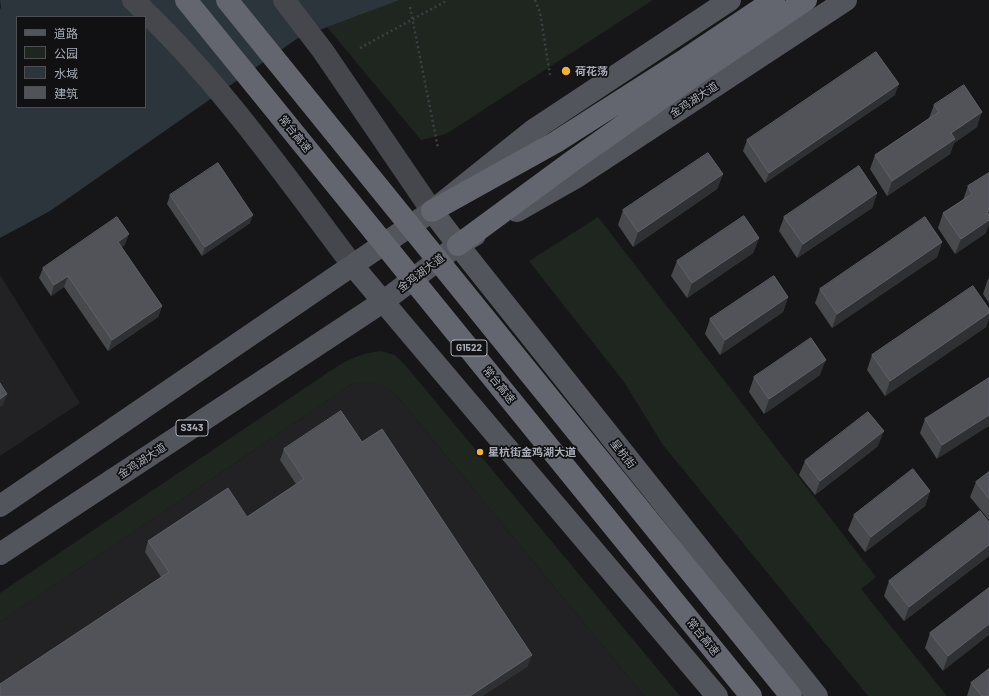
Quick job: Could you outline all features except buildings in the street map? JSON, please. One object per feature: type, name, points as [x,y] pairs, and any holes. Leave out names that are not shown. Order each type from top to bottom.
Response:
[{"type":"highway","name":"常台高速","points":[[186,0],[752,696]]},
{"type":"highway","name":"G1522","points":[[227,0],[791,696]]},
{"type":"highway","points":[[458,246],[571,162],[774,0]]},
{"type":"highway","points":[[432,211],[806,0]]},
{"type":"main road","points":[[133,0],[155,21],[206,76],[261,144],[353,266],[717,696]]},
{"type":"main road","points":[[284,0],[323,51],[432,211]]},
{"type":"main road","points":[[0,506],[432,211],[532,131],[730,0]]},
{"type":"main road","name":"金鸡湖大道","points":[[0,554],[384,301],[458,246],[575,178],[846,0]]},
{"type":"main road","name":"星杭街","points":[[432,211],[458,246],[817,696]]},
{"type":"path","points":[[360,48],[448,0]]},
{"type":"path","points":[[535,0],[540,12],[550,75]]},
{"type":"path","points":[[410,7],[438,148]]},
{"type":"shaded area","points":[[0,275],[80,403],[0,456]]},
{"type":"shaded area","points":[[374,382],[387,387],[397,396],[644,696],[0,696],[0,622],[352,384]]},
{"type":"green space","points":[[400,0],[653,0],[446,134],[421,140],[327,27]]},
{"type":"green space","points":[[598,217],[876,577],[861,589],[947,696],[868,696],[663,445],[624,382],[529,261]]},
{"type":"green space","points":[[381,351],[395,355],[406,366],[680,696],[644,696],[397,396],[392,391],[381,385],[371,382],[352,384],[0,622],[0,593],[336,367],[357,356]]},
{"type":"water","points":[[0,0],[400,0],[298,38],[50,211],[0,238]]},
{"type":"place","name":"荷花荡","points":[[566,71]]},
{"type":"place","name":"星杭街金鸡湖大道","points":[[480,452]]}]
